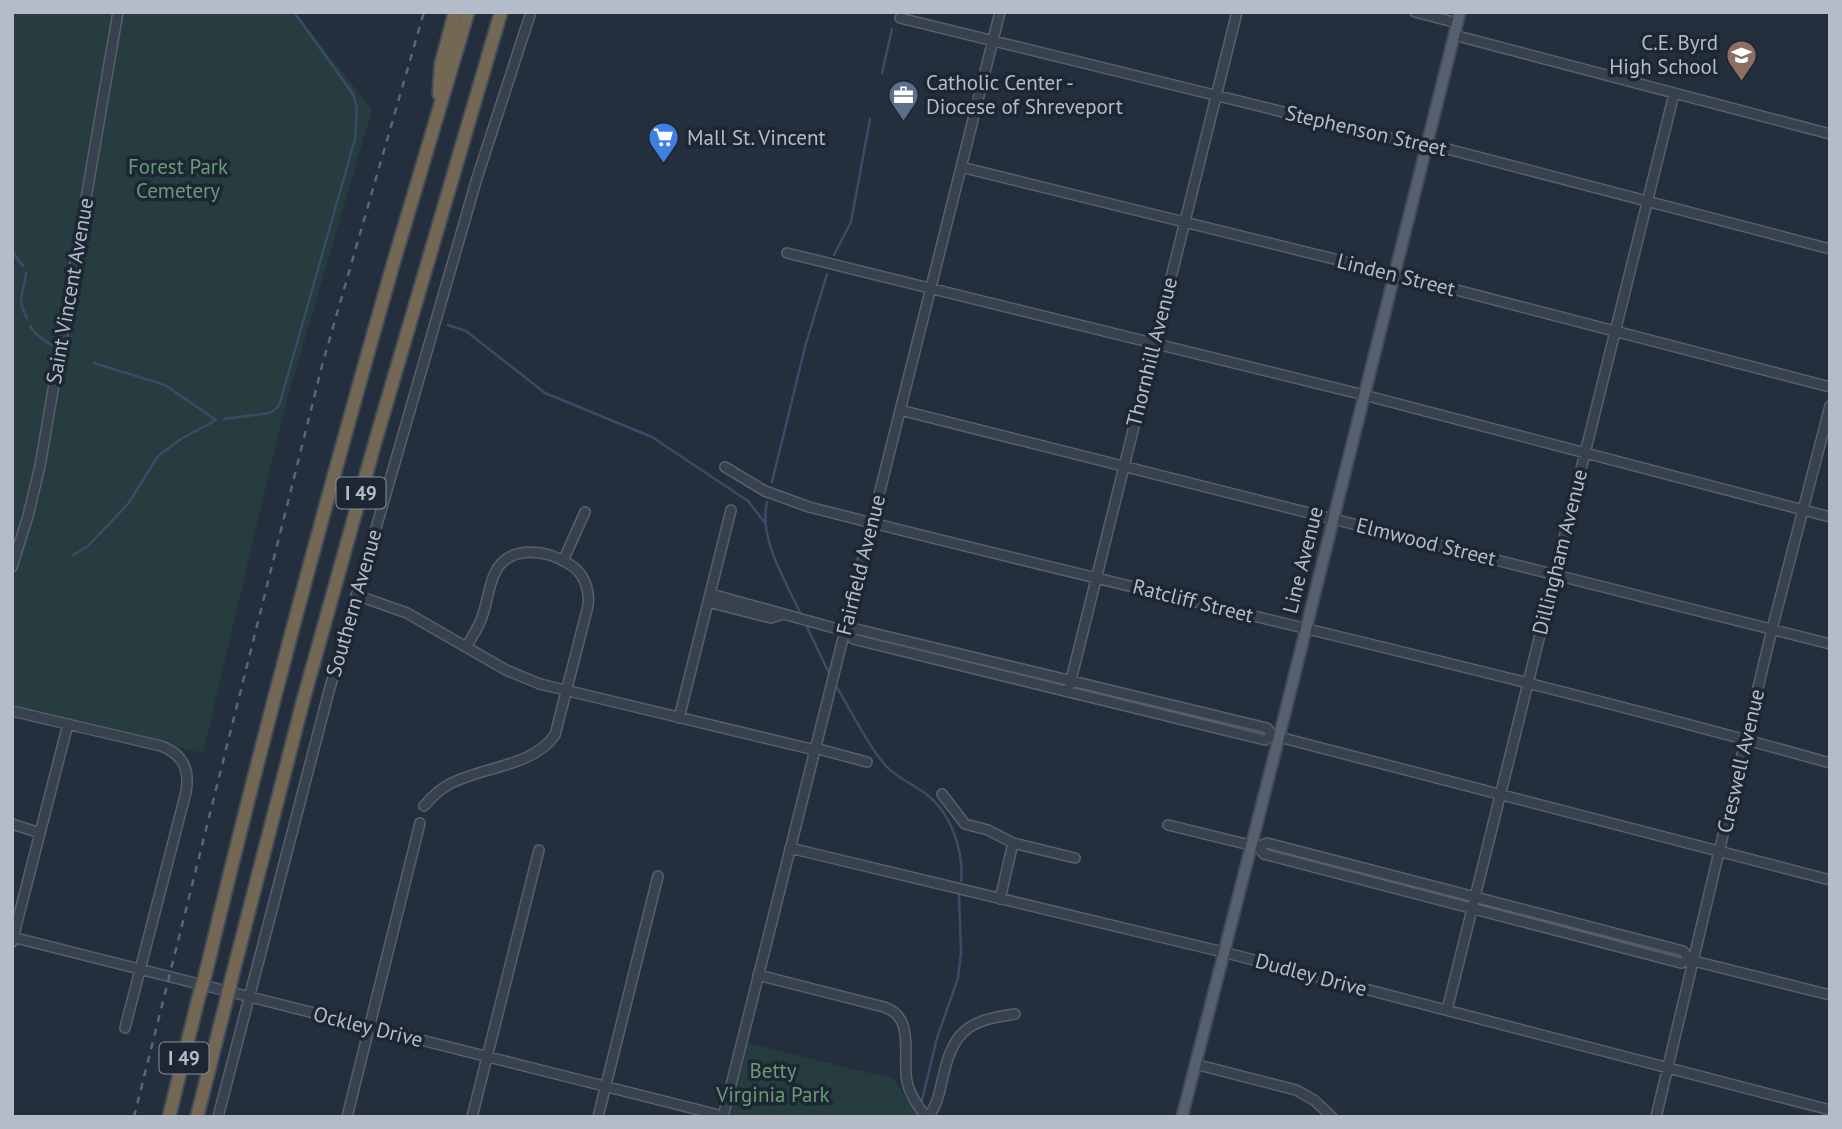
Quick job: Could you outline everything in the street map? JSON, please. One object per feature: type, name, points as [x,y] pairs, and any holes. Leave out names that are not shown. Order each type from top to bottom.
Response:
[{"type":"highway","points":[[436,123],[441,64],[455,12]]},
{"type":"highway","name":"I 49","points":[[169,1117],[251,782],[310,560],[394,261],[468,12]]},
{"type":"highway","name":"I 49","points":[[197,1117],[307,689],[501,12]]},
{"type":"highway","points":[[459,153],[510,12]]},
{"type":"main road","name":"Line Avenue","points":[[1182,1117],[1223,952],[1254,846],[1276,736],[1334,518],[1458,17]]},
{"type":"street","name":"Saint Vincent Avenue","points":[[12,567],[28,516],[42,453],[118,12]]},
{"type":"street","name":"Southern Avenue","points":[[218,1117],[299,801],[356,595],[477,178],[531,12]]},
{"type":"street","name":"Fairfield Avenue","points":[[723,1116],[835,669],[848,632],[872,523],[1000,12]]},
{"type":"street","name":"Thornhill Avenue","points":[[1068,692],[1237,12]]},
{"type":"street","points":[[1415,12],[1458,17]]},
{"type":"street","name":"Stephenson Street","points":[[900,18],[1414,144],[1440,146],[1830,249]]},
{"type":"street","points":[[1454,35],[1830,134]]},
{"type":"street","name":"Dillingham Avenue","points":[[1447,1010],[1674,94]]},
{"type":"street","name":"Linden Street","points":[[961,167],[1395,274],[1830,387]]},
{"type":"street","points":[[787,253],[1364,395],[1830,517]]},
{"type":"street","name":"Creswell Avenue","points":[[1656,1117],[1772,629],[1830,406]]},
{"type":"street","name":"Elmwood Street","points":[[900,411],[1334,518],[1830,645]]},
{"type":"street","name":"Ratcliff Street","points":[[725,467],[754,486],[784,500],[1306,628],[1830,763]]},
{"type":"street","points":[[679,718],[732,510]]},
{"type":"street","points":[[563,561],[585,512]]},
{"type":"street","points":[[424,806],[451,783],[532,755],[548,744],[559,724],[587,611],[589,596],[582,576],[574,567],[563,561],[531,552],[516,555],[501,564],[493,579],[480,623],[467,646]]},
{"type":"street","points":[[356,595],[407,613],[513,674],[540,684],[867,762]]},
{"type":"street","points":[[709,598],[772,609],[780,615],[848,632],[856,629],[1267,728],[1276,736],[1830,880]]},
{"type":"street","points":[[848,632],[853,639],[1265,740],[1276,736]]},
{"type":"street","points":[[953,663],[955,653]]},
{"type":"street","points":[[1173,717],[1176,706]]},
{"type":"street","points":[[12,710],[167,748],[176,753],[186,766],[186,792],[125,1028]]},
{"type":"street","points":[[13,939],[68,724]]},
{"type":"street","points":[[942,794],[962,822],[988,830],[1013,843],[1076,858]]},
{"type":"street","points":[[347,1117],[420,823]]},
{"type":"street","points":[[12,824],[40,832]]},
{"type":"street","points":[[1168,825],[1254,846],[1267,843],[1683,951],[1692,960]]},
{"type":"street","points":[[1000,899],[1013,843]]},
{"type":"street","points":[[1254,846],[1264,855],[1472,909],[1681,963],[1692,960],[1830,995]]},
{"type":"street","name":"Dudley Drive","points":[[790,848],[1223,952],[1830,1110]]},
{"type":"street","points":[[472,1117],[539,850]]},
{"type":"street","points":[[598,1117],[658,876]]},
{"type":"street","name":"Ockley Drive","points":[[13,939],[723,1116]]},
{"type":"street","points":[[758,975],[884,1007],[898,1014],[905,1028],[908,1084],[914,1100],[927,1117],[935,1107],[947,1056],[956,1039],[975,1023],[1015,1014]]},
{"type":"street","points":[[1195,1064],[1296,1090],[1314,1100],[1332,1117]]},
{"type":"green space","name":"Forest Park Cemetery","points":[[12,12],[295,12],[372,110],[283,414],[203,753],[12,708]]},
{"type":"green space","name":"Betty Virginia Park","points":[[748,1043],[894,1079],[918,1117],[730,1117]]},
{"type":"waterway","points":[[224,419],[270,413],[279,406],[355,139],[357,108],[353,94],[294,12]]},
{"type":"waterway","points":[[882,73],[892,29]]},
{"type":"waterway","points":[[834,255],[851,222],[870,119]]},
{"type":"waterway","points":[[12,251],[23,266]]},
{"type":"waterway","points":[[26,272],[21,299],[27,318]]},
{"type":"waterway","points":[[772,482],[805,347],[827,274]]},
{"type":"waterway","points":[[448,325],[466,331],[545,393],[652,437],[748,501],[765,523]]},
{"type":"waterway","points":[[30,326],[37,335],[53,346]]},
{"type":"waterway","points":[[73,555],[88,546],[128,504],[158,456],[181,439],[216,420],[165,385],[94,363]]},
{"type":"waterway","points":[[767,502],[765,516],[770,546],[802,617]]},
{"type":"waterway","points":[[805,623],[831,677]]},
{"type":"waterway","points":[[834,683],[878,757],[895,774],[926,794],[942,811],[958,845],[961,881]]},
{"type":"waterway","points":[[922,1100],[937,1038],[958,978],[961,953],[959,893]]},
{"type":"railway","points":[[134,1117],[323,362],[424,12]]},
{"type":"place","name":"C.E. Byrd High School","points":[[1741,82]]},
{"type":"place","name":"Catholic Center - Diocese of Shreveport","points":[[903,122]]},
{"type":"place","name":"Mall St. Vincent","points":[[664,165]]}]
